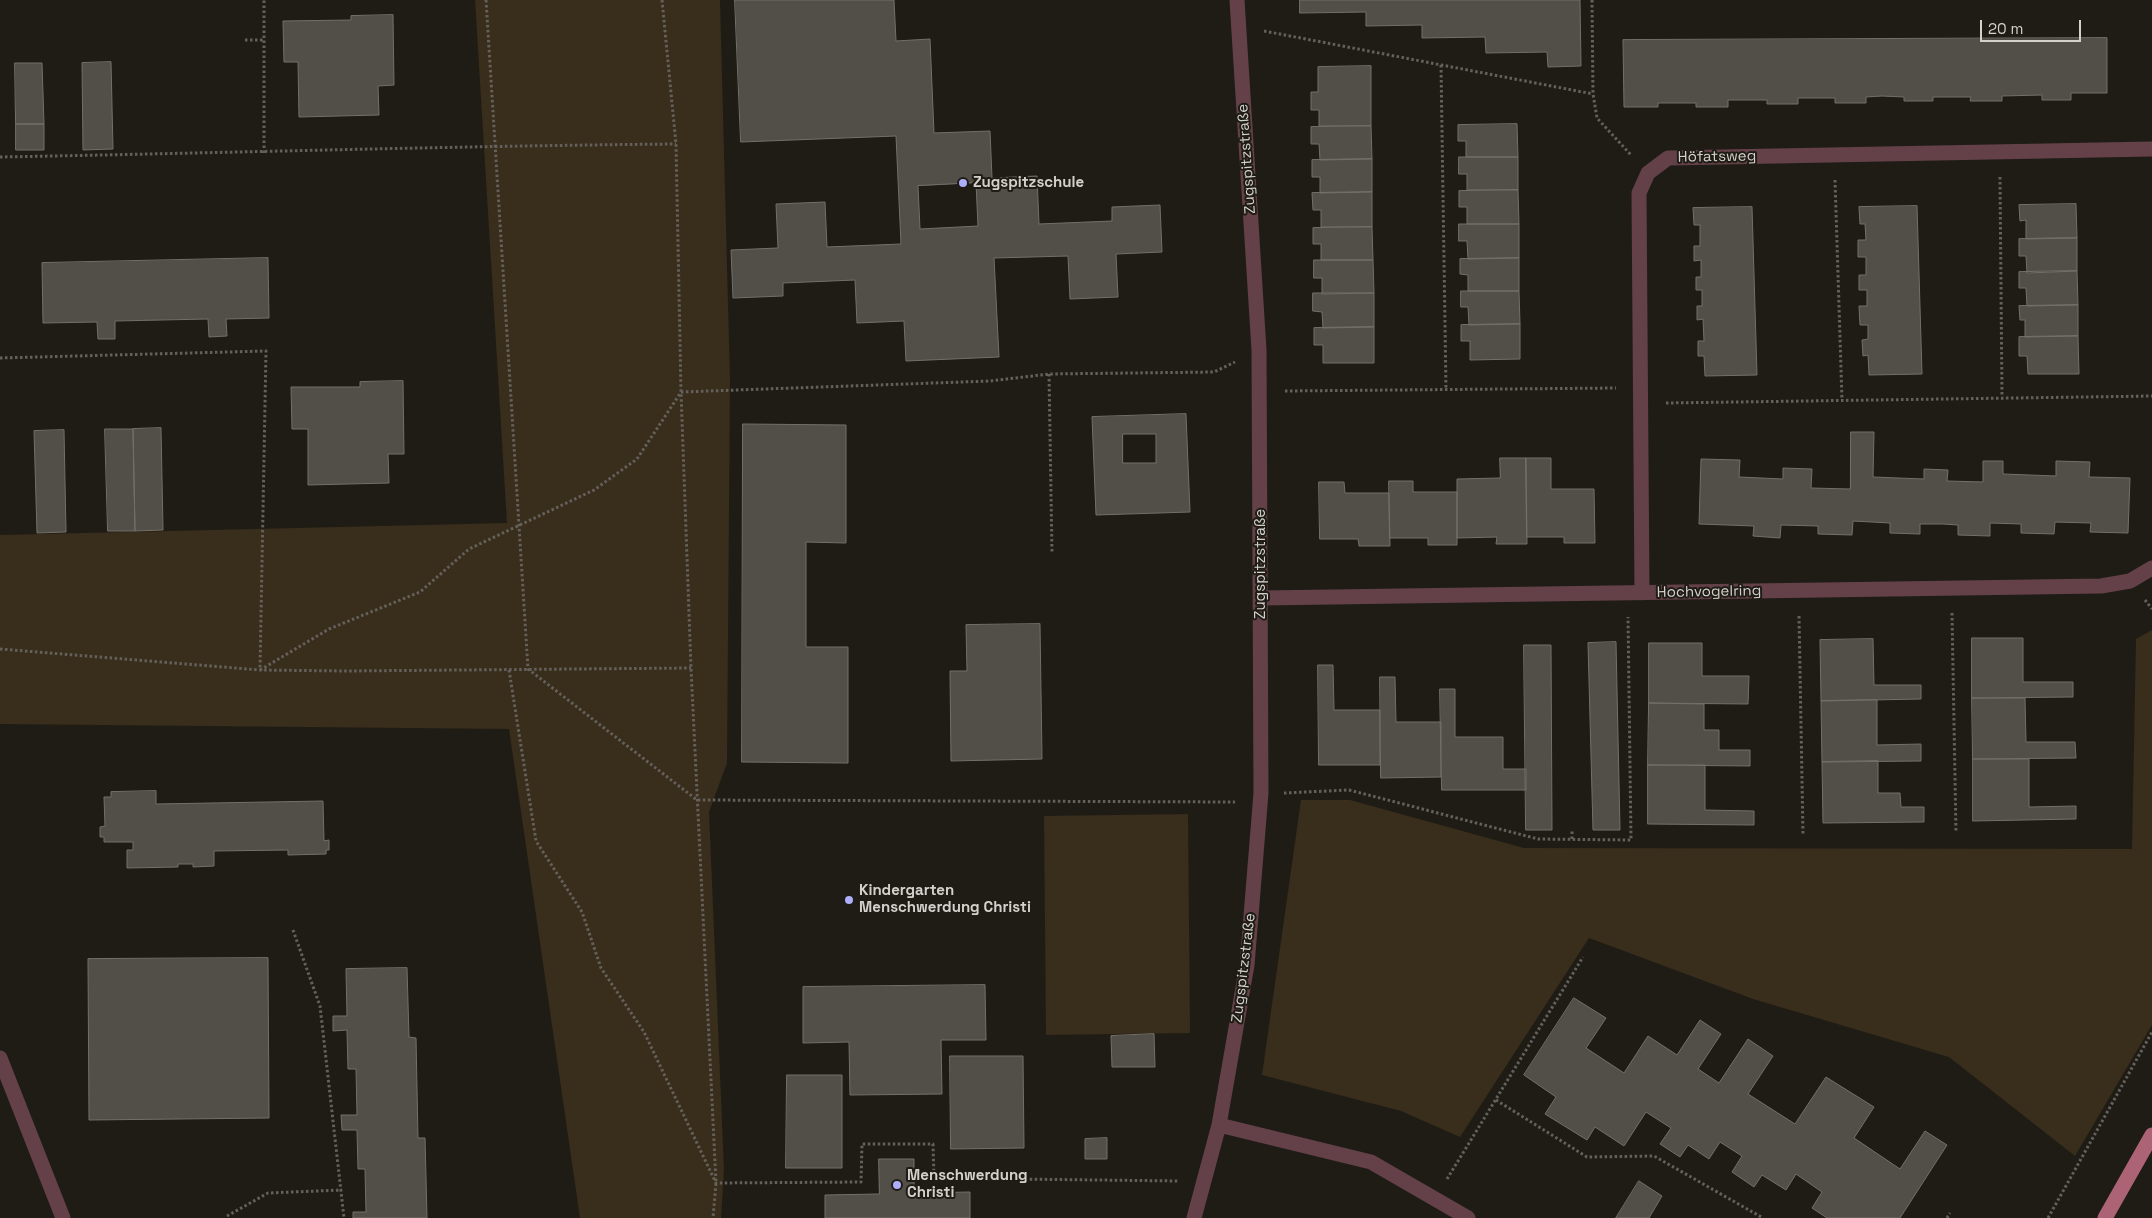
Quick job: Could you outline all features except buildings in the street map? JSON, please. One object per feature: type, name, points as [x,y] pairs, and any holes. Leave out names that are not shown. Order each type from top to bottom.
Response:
[{"type":"main road","points":[[2105,1218],[2152,1135]]},
{"type":"street","name":"Zugspitzstraße","points":[[1194,1218],[1219,1125],[1247,965],[1261,798],[1262,598],[1259,350],[1237,0]]},
{"type":"street","name":"Höfatsweg","points":[[1648,173],[1668,158],[2152,149]]},
{"type":"street","points":[[1635,593],[1641,404],[1639,193],[1648,173]]},
{"type":"street","name":"Hochvogelring","points":[[1262,598],[2101,586],[2130,581],[2152,568]]},
{"type":"street","points":[[0,1058],[63,1218]]},
{"type":"street","points":[[1219,1125],[1371,1162],[1468,1218]]},
{"type":"path","points":[[264,0],[264,153]]},
{"type":"path","points":[[486,0],[528,670],[697,800],[1261,798],[1349,790],[1538,839],[1631,840],[1635,593]]},
{"type":"path","points":[[662,0],[676,144],[681,392],[691,668],[716,1183],[713,1218]]},
{"type":"path","points":[[1592,0],[1593,94],[1597,118],[1648,173]]},
{"type":"path","points":[[1239,26],[1593,94]]},
{"type":"path","points":[[245,40],[264,40]]},
{"type":"path","points":[[1441,65],[1446,390]]},
{"type":"path","points":[[0,157],[264,153],[496,145],[676,144]]},
{"type":"path","points":[[2000,152],[2002,397]]},
{"type":"path","points":[[1835,154],[1842,400]]},
{"type":"path","points":[[681,392],[990,381],[1049,374],[1214,372],[1259,350]]},
{"type":"path","points":[[0,358],[266,351],[260,670]]},
{"type":"path","points":[[1049,374],[1052,553]]},
{"type":"path","points":[[1259,392],[1640,388]]},
{"type":"path","points":[[260,670],[329,629],[420,592],[469,549],[594,490],[637,459],[681,392]]},
{"type":"path","points":[[1641,404],[2152,396]]},
{"type":"path","points":[[1951,587],[1956,833]]},
{"type":"path","points":[[1798,590],[1804,834]]},
{"type":"path","points":[[0,649],[260,670],[691,668]]},
{"type":"path","points":[[509,670],[536,841],[582,912],[601,968],[644,1032],[716,1183]]},
{"type":"path","points":[[1572,829],[1572,840]]},
{"type":"path","points":[[294,930],[320,1006],[344,1218]]},
{"type":"path","points":[[1435,1198],[1583,956]]},
{"type":"path","points":[[2048,1218],[2152,1032]]},
{"type":"path","points":[[1496,1100],[1587,1157],[1654,1156],[1763,1218]]},
{"type":"path","points":[[716,1183],[861,1182],[862,1144],[933,1144],[934,1178],[1205,1181]]},
{"type":"path","points":[[227,1216],[268,1193],[342,1190]]},
{"type":"path","points":[[1947,1218],[1950,1213]]},
{"type":"shaded area","points":[[475,0],[720,0],[730,380],[727,763],[709,812],[724,1169],[721,1218],[580,1218],[509,729],[0,724],[0,535],[507,523]]},
{"type":"shaded area","points":[[2152,630],[2152,1025],[2075,1156],[1949,1057],[1753,999],[1589,938],[1460,1137],[1401,1111],[1262,1075],[1301,800],[1350,800],[1524,848],[2132,849],[2136,639]]},
{"type":"shaded area","points":[[1188,814],[1190,1033],[1046,1035],[1044,816]]},
{"type":"place","name":"Zugspitzschule","points":[[963,183]]},
{"type":"place","name":"Kindergarten Menschwerdung Christi","points":[[849,900]]},
{"type":"place","name":"Menschwerdung Christi","points":[[897,1185]]}]
